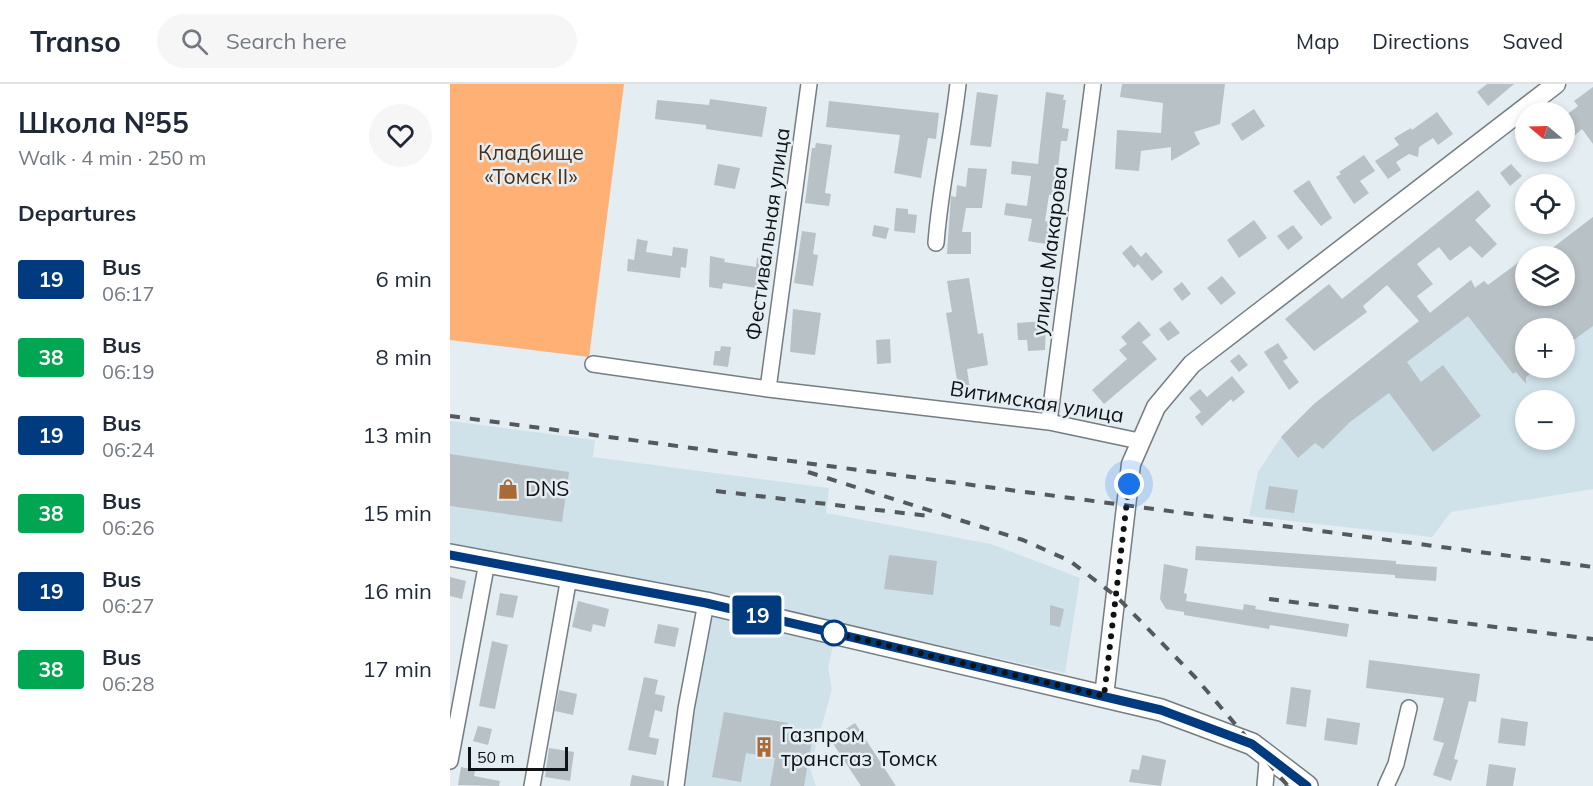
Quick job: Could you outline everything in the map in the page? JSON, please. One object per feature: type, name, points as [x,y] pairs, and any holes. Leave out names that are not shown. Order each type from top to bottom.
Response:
[{"type":"main road","points":[[450,555],[706,603],[1161,710],[1252,744],[1307,786]]},
{"type":"street","name":"Фестивальная улица","points":[[768,389],[809,84]]},
{"type":"street","points":[[936,243],[940,194],[952,139],[958,84]]},
{"type":"street","name":"улица Макарова","points":[[1049,422],[1093,84]]},
{"type":"street","name":"Витимская улица","points":[[593,364],[768,389],[1049,422],[1139,441],[1156,407],[1192,364],[1556,84]]},
{"type":"street","points":[[1104,696],[1131,464],[1139,441]]},
{"type":"street","points":[[450,761],[487,562]]},
{"type":"street","points":[[532,786],[569,577]]},
{"type":"street","points":[[676,786],[686,709],[706,603]]},
{"type":"street","points":[[1386,786],[1396,764],[1409,708]]},
{"type":"street","points":[[1265,754],[1267,762],[1265,786]]},
{"type":"shaded area","points":[[1593,217],[1593,489],[1451,512],[1432,537],[1249,516],[1258,472],[1281,437],[1314,404],[1471,280],[1475,287],[1484,281],[1488,285],[1515,265],[1515,306],[1575,306],[1575,246],[1555,246],[1571,234],[1575,234],[1575,231]]},
{"type":"shaded area","points":[[450,421],[595,440],[593,457],[829,488],[826,513],[991,544],[1080,578],[1065,673],[709,595],[450,545]]},
{"type":"shaded area","name":"Газпром трансгаз Томск","points":[[710,614],[834,641],[828,668],[832,689],[810,768],[816,786],[682,786],[691,712]]},
{"type":"green space","name":"Кладбище «Томск II»","points":[[450,84],[624,84],[589,357],[450,340]]},
{"type":"building","points":[[1122,84],[1225,84],[1220,124],[1194,132],[1200,144],[1171,161],[1171,147],[1141,151],[1139,171],[1115,169],[1117,130],[1161,133],[1163,103],[1120,97]]},
{"type":"building","points":[[1487,84],[1514,84],[1488,106],[1477,92]]},
{"type":"building","points":[[1593,87],[1593,144],[1582,129],[1575,135],[1575,108],[1578,106],[1574,101]]},
{"type":"building","points":[[977,92],[998,95],[991,147],[970,145]]},
{"type":"building","points":[[1046,92],[1064,95],[1063,100],[1066,100],[1062,128],[1069,129],[1067,141],[1061,141],[1055,195],[1049,195],[1045,221],[1050,222],[1046,244],[1028,241],[1032,219],[1004,215],[1006,203],[1027,206],[1031,176],[1011,174],[1012,161],[1038,164]]},
{"type":"building","points":[[710,99],[767,107],[762,137],[706,129],[706,125],[655,119],[657,100],[709,105]]},
{"type":"building","points":[[829,101],[939,113],[936,139],[928,138],[921,178],[894,173],[900,135],[826,127]]},
{"type":"building","points":[[1254,109],[1265,126],[1242,141],[1231,124]]},
{"type":"building","points":[[1437,112],[1453,134],[1438,145],[1433,138],[1419,147],[1418,157],[1409,154],[1396,162],[1401,170],[1388,179],[1375,161],[1399,145],[1394,138],[1411,128],[1412,130]]},
{"type":"building","points":[[816,143],[832,145],[825,193],[831,194],[829,206],[805,203],[812,148],[815,148]]},
{"type":"building","points":[[1364,155],[1375,171],[1360,181],[1369,193],[1354,204],[1336,177],[1341,174],[1339,172]]},
{"type":"building","points":[[718,164],[740,168],[735,189],[714,185]]},
{"type":"building","points":[[1511,164],[1520,174],[1515,174],[1515,182],[1510,186],[1500,173]]},
{"type":"building","points":[[968,168],[987,169],[982,208],[966,208],[962,232],[971,232],[971,254],[947,254],[951,196],[956,197],[957,185],[966,187]]},
{"type":"building","points":[[1309,180],[1332,218],[1321,226],[1293,191]]},
{"type":"building","points":[[1478,190],[1491,206],[1475,220],[1497,244],[1482,258],[1470,246],[1450,261],[1439,247],[1417,264],[1433,284],[1417,296],[1430,313],[1471,280],[1475,288],[1484,281],[1488,285],[1515,265],[1515,306],[1575,306],[1575,246],[1555,246],[1571,234],[1575,234],[1575,231],[1593,217],[1593,326],[1575,339],[1575,318],[1515,318],[1515,373],[1513,374],[1468,316],[1407,362],[1421,382],[1443,365],[1481,416],[1433,452],[1389,393],[1350,422],[1323,449],[1315,443],[1298,458],[1281,437],[1314,404],[1419,321],[1387,285],[1363,306],[1367,312],[1314,351],[1285,319],[1329,284],[1342,299]]},
{"type":"building","points":[[896,208],[908,209],[908,214],[917,215],[915,233],[894,231]]},
{"type":"building","points":[[1254,220],[1267,238],[1239,258],[1227,240]]},
{"type":"building","points":[[874,225],[889,228],[886,239],[872,236]]},
{"type":"building","points":[[1293,225],[1303,238],[1288,250],[1277,236]]},
{"type":"building","points":[[802,231],[816,233],[813,254],[818,255],[813,286],[794,283]]},
{"type":"building","points":[[637,239],[648,241],[646,252],[672,256],[673,247],[688,249],[686,268],[681,267],[680,278],[627,271],[628,259],[634,260]]},
{"type":"building","points":[[1131,245],[1141,257],[1146,252],[1163,272],[1152,281],[1138,264],[1134,268],[1122,253]]},
{"type":"building","points":[[710,256],[725,259],[724,262],[756,267],[757,258],[767,260],[763,289],[723,283],[722,289],[709,287]]},
{"type":"building","points":[[1222,276],[1236,293],[1221,305],[1207,288]]},
{"type":"building","points":[[969,278],[978,334],[983,333],[988,365],[967,369],[970,390],[959,392],[946,313],[952,312],[947,281]]},
{"type":"building","points":[[1182,282],[1191,294],[1182,301],[1173,289]]},
{"type":"building","points":[[793,309],[821,313],[815,355],[790,352]]},
{"type":"building","points":[[1046,321],[1045,350],[1028,351],[1027,340],[1018,340],[1017,323]]},
{"type":"building","points":[[1139,321],[1151,335],[1142,342],[1157,359],[1104,404],[1092,390],[1127,359],[1119,350],[1127,344],[1121,337]]},
{"type":"building","points":[[1170,321],[1180,333],[1168,341],[1159,329]]},
{"type":"building","points":[[890,339],[891,363],[877,364],[876,340]]},
{"type":"building","points":[[1278,343],[1288,358],[1283,361],[1299,382],[1289,390],[1264,352]]},
{"type":"building","points":[[721,346],[731,347],[728,367],[713,365],[715,351],[720,351]]},
{"type":"building","points":[[1239,354],[1248,365],[1239,372],[1230,361]]},
{"type":"building","points":[[1232,376],[1245,392],[1233,402],[1231,399],[1202,426],[1195,417],[1201,412],[1189,398],[1200,389],[1207,397]]},
{"type":"building","name":"DNS","points":[[450,454],[569,472],[562,522],[450,506]]},
{"type":"building","points":[[1269,486],[1298,490],[1294,513],[1265,509]]},
{"type":"building","points":[[1196,546],[1396,561],[1396,564],[1437,567],[1436,581],[1395,578],[1395,575],[1195,560]]},
{"type":"building","points":[[889,555],[937,561],[933,595],[884,589]]},
{"type":"building","points":[[1164,564],[1188,569],[1184,593],[1187,594],[1186,601],[1243,610],[1244,604],[1256,606],[1255,609],[1349,624],[1347,637],[1270,625],[1269,629],[1184,615],[1184,612],[1166,609],[1160,599]]},
{"type":"building","points":[[450,577],[466,581],[462,599],[450,596]]},
{"type":"building","points":[[500,593],[518,596],[513,618],[496,615]]},
{"type":"building","points":[[578,601],[609,609],[605,627],[593,624],[591,632],[572,627]]},
{"type":"building","points":[[1050,605],[1064,609],[1060,627],[1050,625]]},
{"type":"building","points":[[658,624],[679,628],[675,647],[654,643]]},
{"type":"building","points":[[492,641],[508,645],[495,709],[479,706]]},
{"type":"building","points":[[1369,660],[1480,674],[1476,702],[1469,701],[1454,759],[1458,760],[1451,781],[1433,775],[1444,743],[1433,740],[1444,698],[1366,688]]},
{"type":"building","points":[[644,677],[658,680],[655,694],[665,696],[662,712],[655,710],[649,737],[659,739],[656,755],[628,750]]},
{"type":"building","points":[[1291,687],[1311,690],[1306,727],[1286,724]]},
{"type":"building","points":[[559,690],[577,694],[573,715],[555,711]]},
{"type":"building","name":"Газпром трансгаз Томск","points":[[724,712],[788,723],[786,734],[798,732],[803,734],[804,739],[812,741],[804,786],[770,786],[775,758],[746,753],[741,782],[712,777]]},
{"type":"building","points":[[1327,718],[1360,723],[1357,745],[1324,740]]},
{"type":"building","points":[[1501,718],[1528,722],[1525,746],[1498,743]]},
{"type":"building","points":[[855,723],[896,786],[861,786],[830,739]]},
{"type":"building","points":[[478,726],[492,729],[488,745],[473,741]]},
{"type":"building","points":[[549,748],[574,752],[570,781],[545,777]]},
{"type":"building","points":[[1142,755],[1166,760],[1161,786],[1129,782],[1132,769],[1139,770]]},
{"type":"building","points":[[1489,764],[1516,768],[1513,786],[1486,786]]},
{"type":"building","points":[[461,767],[475,770],[474,776],[500,781],[499,786],[458,785]]},
{"type":"building","points":[[632,775],[664,781],[664,786],[630,786]]},
{"type":"railway","points":[[450,416],[1593,567]]},
{"type":"railway","points":[[808,472],[1023,540],[1070,561],[1117,597],[1195,677],[1288,786]]},
{"type":"railway","points":[[716,491],[929,516]]},
{"type":"railway","points":[[1269,599],[1593,639]]},
{"type":"bus line","name":"19","points":[[450,555],[706,603],[1161,710],[1252,744],[1307,786]]},
{"type":"place","name":"DNS","points":[[508,489]]},
{"type":"place","name":"Газпром трансгаз Томск","points":[[764,747]]},
{"type":"route","points":[[834,633],[830,632],[1104,696],[1129,484]]}]
